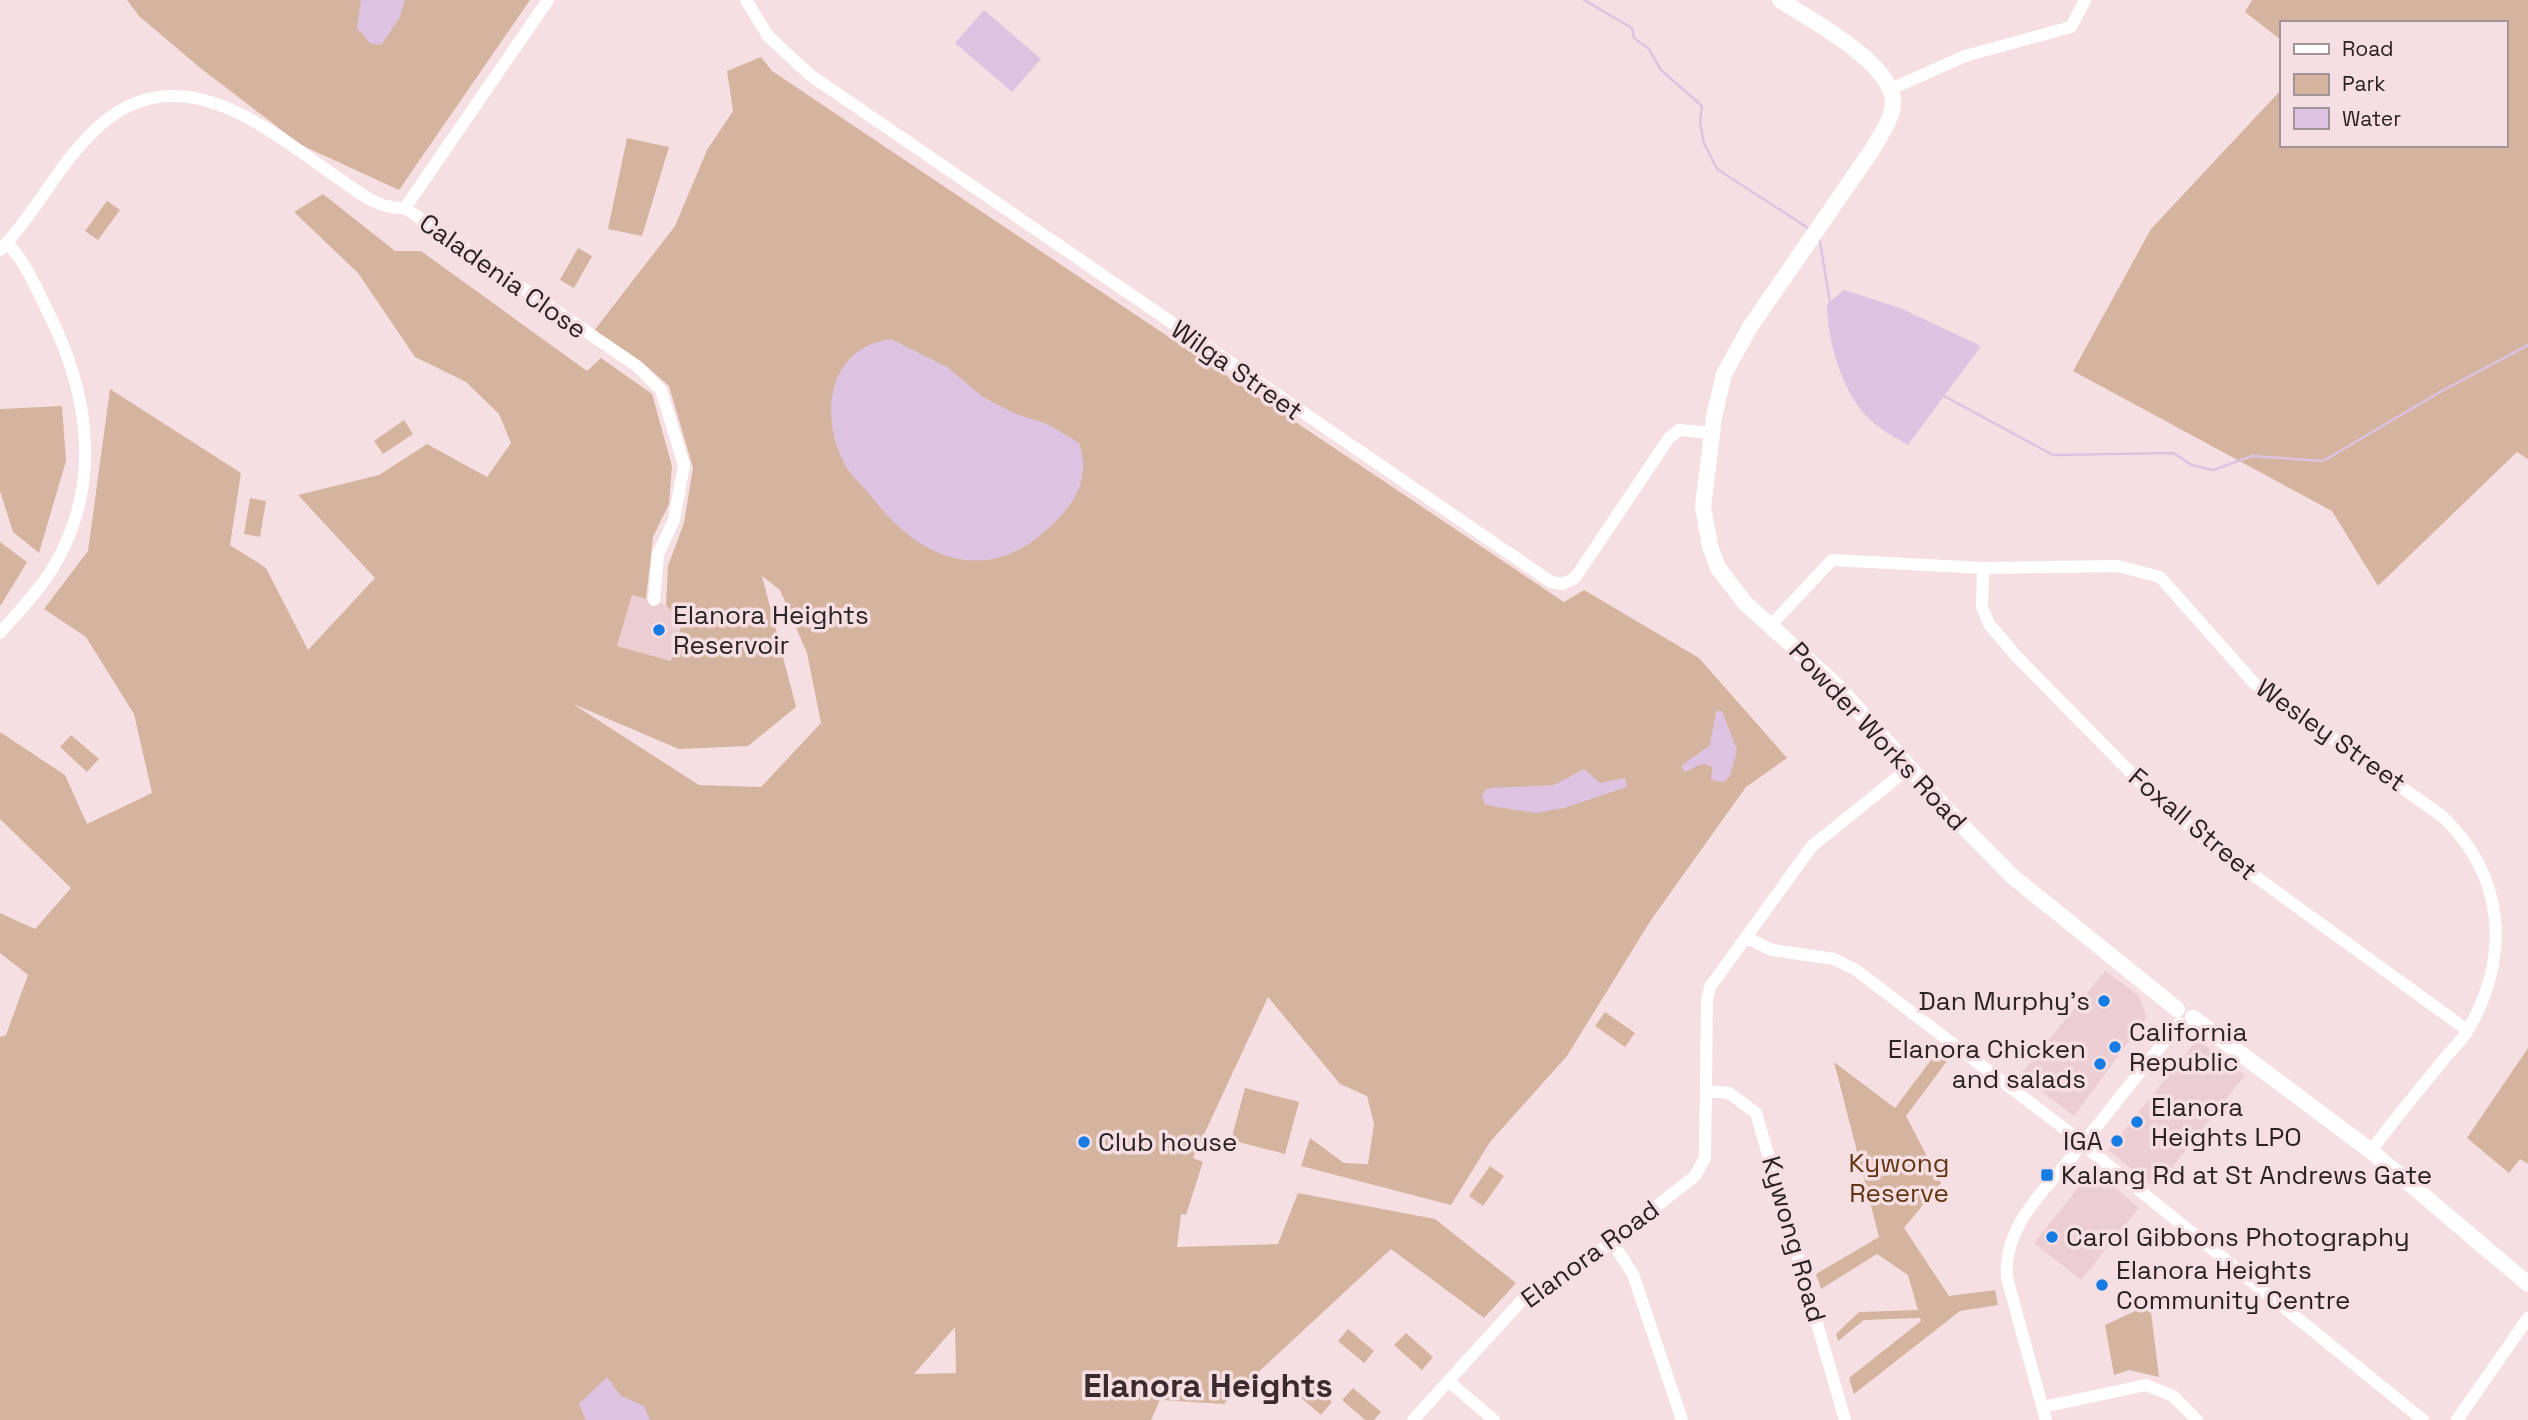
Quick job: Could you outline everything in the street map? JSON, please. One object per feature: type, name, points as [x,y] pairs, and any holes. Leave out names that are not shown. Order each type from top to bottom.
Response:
[{"type":"main road","points":[[1780,0],[1878,68],[1891,89]]},
{"type":"main road","name":"Powder Works Road","points":[[1891,89],[1893,105],[1886,127],[1750,327],[1724,374],[1712,433],[1703,507],[1710,546],[1718,568],[1731,587],[1838,687],[1909,768],[2013,877],[2183,1016],[2371,1151],[2528,1284]]},
{"type":"street","points":[[405,208],[548,0]]},
{"type":"street","name":"Wilga Street","points":[[746,0],[768,36],[810,75],[1551,583],[1562,584],[1575,578],[1669,438],[1679,430],[1712,433]]},
{"type":"street","points":[[1891,89],[1965,56],[2071,27],[2085,0]]},
{"type":"street","name":"Caladenia Close","points":[[3,246],[83,140],[111,116],[145,101],[189,96],[210,100],[249,117],[376,204],[405,208],[637,366],[661,390],[684,465],[674,520],[657,554],[653,600]]},
{"type":"street","points":[[0,633],[50,574],[64,546],[81,493],[86,440],[82,404],[74,371],[21,260],[3,246]]},
{"type":"street","name":"Wesley Street","points":[[1771,625],[1832,560],[1983,568],[2118,566],[2160,577],[2254,683],[2413,793],[2463,836],[2474,853],[2495,907],[2497,934],[2490,975],[2467,1030],[2371,1151]]},
{"type":"street","name":"Foxall Street","points":[[1983,568],[1982,607],[1989,624],[2017,657],[2139,781],[2206,840],[2467,1030]]},
{"type":"street","name":"Elanora Road","points":[[1413,1420],[1523,1299],[1612,1242],[1695,1176],[1705,1158],[1706,1000],[1710,987],[1812,846],[1909,768]]},
{"type":"street","points":[[1746,938],[1772,950],[1834,959],[1856,970],[2074,1136]]},
{"type":"street","points":[[2089,1136],[2183,1016]]},
{"type":"street","name":"Kywong Road","points":[[1706,1091],[1729,1093],[1756,1113],[1846,1420]]},
{"type":"street","points":[[2081,1133],[2089,1136],[2093,1145],[2091,1151],[2085,1155],[2075,1153],[2071,1143],[2074,1136],[2081,1133]]},
{"type":"street","points":[[2091,1151],[2423,1420]]},
{"type":"street","points":[[2046,1420],[2007,1278],[2006,1256],[2010,1240],[2021,1219],[2075,1153]]},
{"type":"street","points":[[1612,1242],[1633,1274],[1682,1420]]},
{"type":"street","points":[[2457,1420],[2528,1318]]},
{"type":"street","points":[[1448,1381],[1494,1420]]},
{"type":"street","points":[[2043,1407],[2146,1385],[2173,1396],[2197,1420]]},
{"type":"shaded area","points":[[632,595],[666,605],[682,622],[672,661],[617,646]]},
{"type":"shaded area","points":[[2105,971],[2138,995],[2147,1017],[2074,1116],[2020,1075]]},
{"type":"shaded area","points":[[2197,1040],[2245,1075],[2156,1188],[2108,1150]]},
{"type":"shaded area","points":[[2098,1173],[2139,1208],[2081,1280],[2034,1243],[2089,1174]]},
{"type":"green space","points":[[127,0],[530,0],[399,190],[301,145],[199,67],[139,16]]},
{"type":"green space","points":[[2252,0],[2528,0],[2528,459],[2517,452],[2378,586],[2332,511],[2073,371],[2151,229],[2280,91],[2280,147],[2507,147],[2507,21],[2280,21],[2280,39],[2245,12]]},
{"type":"green space","points":[[761,57],[772,71],[1564,602],[1584,590],[1699,658],[1787,758],[1746,787],[1651,920],[1567,1056],[1490,1142],[1451,1205],[1301,1166],[1310,1138],[1344,1163],[1368,1164],[1374,1124],[1367,1096],[1340,1084],[1268,997],[1193,1158],[1203,1162],[1186,1215],[1181,1214],[1177,1247],[1278,1244],[1298,1193],[1435,1219],[1516,1283],[1484,1318],[1391,1249],[1224,1404],[1160,1400],[1151,1420],[0,1420],[0,1037],[6,1035],[28,975],[0,953],[0,913],[35,929],[71,888],[0,819],[0,732],[65,775],[87,824],[152,793],[134,714],[86,637],[44,609],[88,551],[110,389],[241,473],[230,545],[266,568],[308,650],[375,578],[298,495],[379,475],[427,444],[487,477],[511,443],[499,414],[466,382],[415,357],[358,273],[294,212],[323,194],[395,251],[421,251],[587,371],[601,358],[652,394],[672,466],[669,504],[653,537],[646,599],[632,595],[617,646],[671,661],[682,622],[666,605],[668,566],[684,523],[693,468],[669,386],[644,364],[593,332],[675,226],[707,150],[733,111],[727,71]],"holes":[[[762,576],[780,590],[807,653],[821,723],[761,787],[699,785],[573,704],[679,749],[748,746],[796,707]],[[955,1327],[956,1373],[914,1374]]]},
{"type":"green space","points":[[627,138],[669,147],[642,236],[608,229]]},
{"type":"green space","points":[[107,201],[120,210],[98,240],[85,231]]},
{"type":"green space","points":[[578,248],[592,256],[574,288],[560,280]]},
{"type":"green space","points":[[62,406],[66,461],[39,553],[13,532],[0,491],[0,409]]},
{"type":"green space","points":[[404,420],[413,434],[383,454],[374,441]]},
{"type":"green space","points":[[250,498],[266,501],[260,537],[244,534]]},
{"type":"green space","points":[[0,542],[27,562],[1,605],[0,605]]},
{"type":"green space","points":[[71,735],[99,759],[87,772],[60,747]]},
{"type":"green space","points":[[1605,1012],[1635,1033],[1625,1047],[1595,1026]]},
{"type":"green space","points":[[2528,1048],[2528,1164],[2520,1159],[2509,1173],[2467,1138]]},
{"type":"green space","name":"Kywong Reserve","points":[[1937,1052],[1947,1061],[1906,1116],[1941,1183],[1904,1228],[1949,1296],[1995,1290],[1998,1305],[1960,1311],[1854,1394],[1849,1378],[1921,1321],[1920,1318],[1864,1320],[1838,1341],[1836,1334],[1859,1312],[1918,1310],[1908,1275],[1877,1254],[1821,1289],[1816,1274],[1879,1237],[1834,1062],[1895,1108]]},
{"type":"green space","points":[[1245,1088],[1299,1102],[1285,1154],[1231,1140]]},
{"type":"green space","points":[[1490,1166],[1504,1176],[1483,1206],[1469,1196]]},
{"type":"green space","points":[[2150,1304],[2159,1377],[2129,1370],[2114,1375],[2105,1325]]},
{"type":"green space","points":[[1348,1329],[1374,1351],[1364,1363],[1338,1341]]},
{"type":"green space","points":[[1406,1333],[1433,1357],[1422,1370],[1394,1345]]},
{"type":"green space","points":[[1304,1378],[1332,1402],[1321,1415],[1293,1391]]},
{"type":"green space","points":[[1353,1388],[1381,1412],[1374,1420],[1365,1420],[1342,1400]]},
{"type":"water","points":[[361,0],[405,0],[399,19],[381,45],[370,43],[357,28]]},
{"type":"water","points":[[984,10],[1041,59],[1012,92],[955,43]]},
{"type":"water","points":[[1844,290],[1900,308],[1981,346],[1908,445],[1864,414],[1846,386],[1830,335],[1827,304]]},
{"type":"water","points":[[891,339],[947,367],[983,397],[1016,414],[1047,424],[1079,443],[1083,465],[1080,486],[1070,505],[1030,543],[1005,555],[981,560],[957,559],[934,551],[891,519],[844,463],[832,424],[834,386],[842,369],[854,355],[870,345]]},
{"type":"water","points":[[1716,711],[1722,711],[1737,750],[1730,776],[1724,782],[1711,780],[1712,768],[1708,765],[1685,772],[1681,766],[1710,745]]},
{"type":"water","points":[[1584,769],[1600,783],[1625,778],[1627,787],[1564,808],[1536,813],[1491,806],[1485,804],[1482,797],[1486,789],[1492,788],[1554,785]]},
{"type":"water","points":[[607,1377],[621,1396],[644,1406],[650,1420],[586,1420],[579,1404]]},
{"type":"waterway","points":[[1584,0],[1632,28],[1634,38],[1649,49],[1661,70],[1702,106],[1700,122],[1704,143],[1717,169],[1811,230]]},
{"type":"waterway","points":[[1819,236],[1830,302]]},
{"type":"waterway","points":[[1944,396],[2053,455],[2173,453],[2192,465],[2213,470],[2252,456],[2323,461],[2440,392],[2528,345]]},
{"type":"place","name":"Elanora Heights Reservoir","points":[[659,630]]},
{"type":"place","name":"Dan Murphy's","points":[[2104,1001]]},
{"type":"place","name":"California Republic","points":[[2115,1047]]},
{"type":"place","name":"Elanora Chicken and salads","points":[[2100,1064]]},
{"type":"place","name":"Elanora Heights LPO","points":[[2137,1122]]},
{"type":"place","name":"IGA","points":[[2117,1141]]},
{"type":"place","name":"Club house","points":[[1084,1142]]},
{"type":"place","name":"Kalang Rd at St Andrews Gate","points":[[2047,1175]]},
{"type":"place","name":"Carol Gibbons Photography","points":[[2052,1237]]},
{"type":"place","name":"Elanora Heights Community Centre","points":[[2102,1285]]},
{"type":"district","name":"Elanora Heights","points":[[1208,1385]]}]
